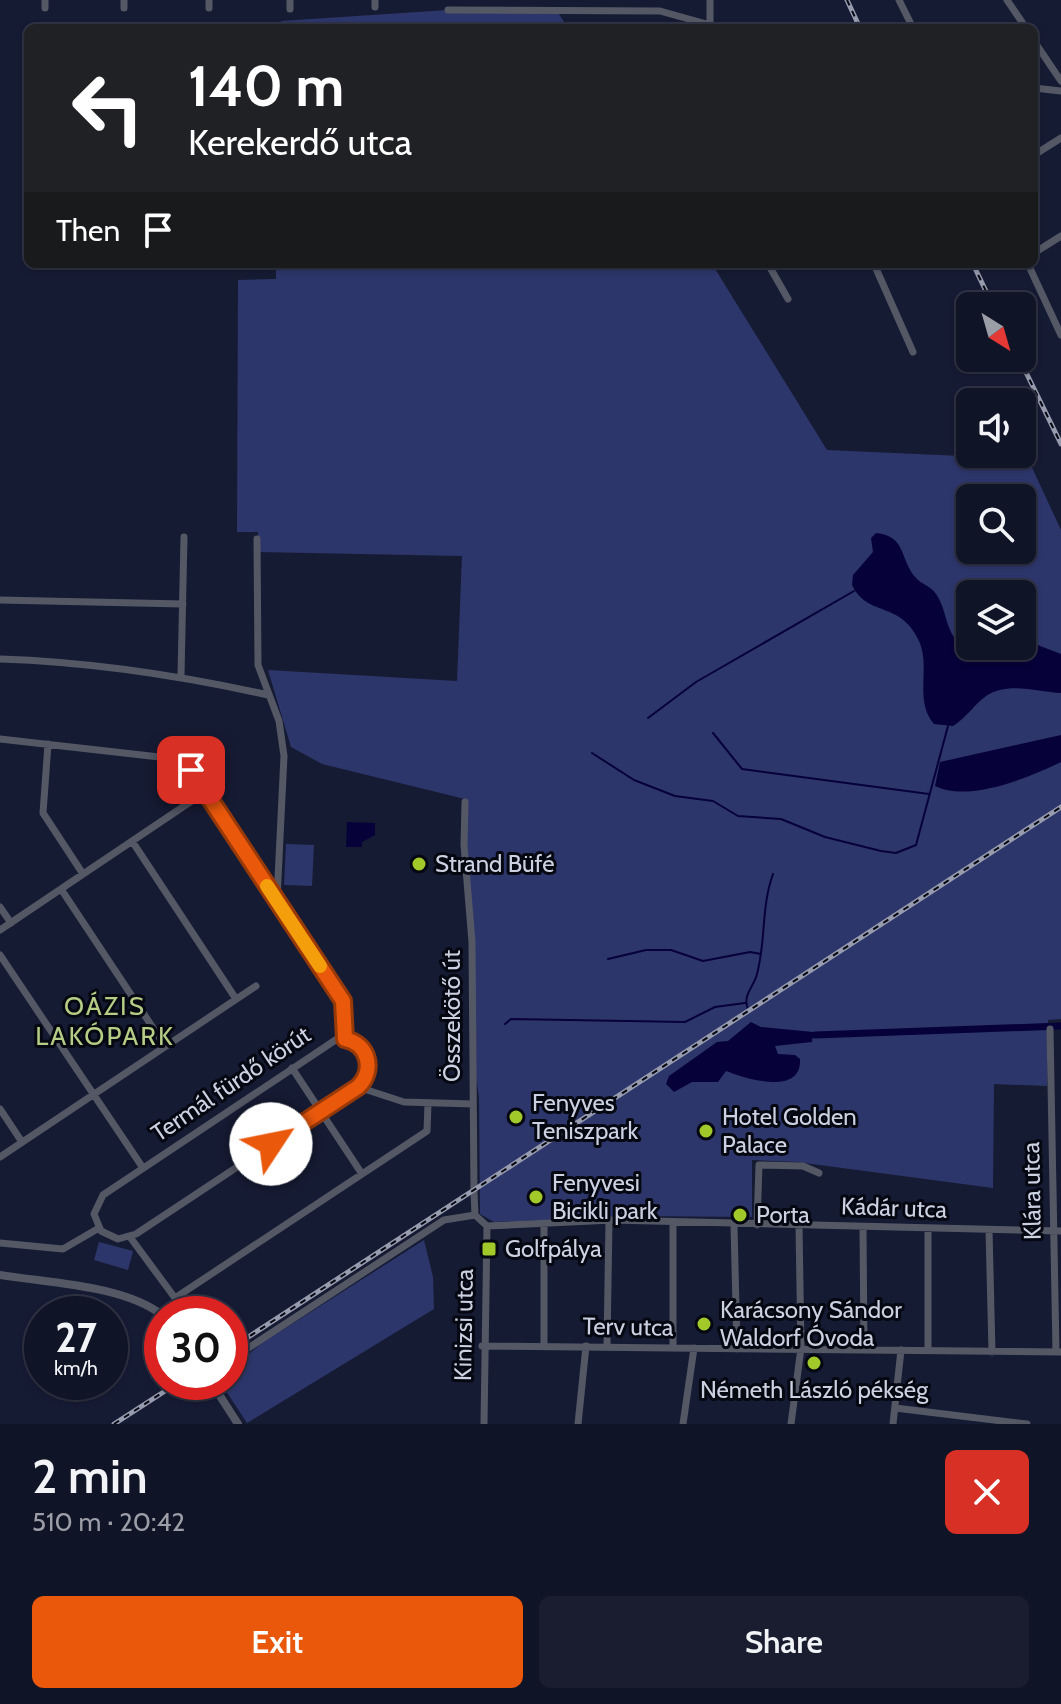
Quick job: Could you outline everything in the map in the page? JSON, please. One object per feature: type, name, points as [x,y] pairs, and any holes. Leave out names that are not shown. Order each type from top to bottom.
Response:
[{"type":"street","points":[[468,0],[469,10]]},
{"type":"street","points":[[710,0],[710,24]]},
{"type":"street","points":[[899,0],[911,24]]},
{"type":"street","points":[[1007,0],[1023,24]]},
{"type":"street","points":[[448,10],[660,11],[703,24]]},
{"type":"street","points":[[1038,47],[1061,81]]},
{"type":"street","points":[[1038,88],[1061,91]]},
{"type":"street","points":[[1038,152],[1061,138]]},
{"type":"street","points":[[1038,250],[1061,236]]},
{"type":"street","points":[[770,268],[788,299]]},
{"type":"street","points":[[876,268],[913,352]]},
{"type":"street","points":[[1030,268],[1061,335]]},
{"type":"street","points":[[181,675],[184,537]]},
{"type":"street","points":[[257,539],[258,665],[279,721],[284,756],[277,901]]},
{"type":"street","points":[[0,600],[183,604]]},
{"type":"street","points":[[0,659],[83,661],[181,675],[268,695]]},
{"type":"street","points":[[0,739],[177,759],[191,770],[343,1001],[345,1039]]},
{"type":"street","points":[[48,744],[43,813],[83,874]]},
{"type":"street","points":[[0,930],[205,792]]},
{"type":"street","name":"Összekötő út","points":[[465,802],[464,845],[472,933],[475,1215]]},
{"type":"street","points":[[132,841],[236,999]]},
{"type":"street","points":[[61,889],[165,1046]]},
{"type":"street","points":[[0,907],[11,923]]},
{"type":"street","points":[[0,955],[143,1168]]},
{"type":"street","points":[[0,1157],[256,986]]},
{"type":"street","name":"Klára utca","points":[[1050,1029],[1058,1352]]},
{"type":"street","name":"Termál fürdő körút","points":[[99,1228],[94,1214],[99,1199],[327,1044],[345,1039],[359,1045],[367,1057],[367,1073],[358,1087]]},
{"type":"street","points":[[292,1068],[362,1174]]},
{"type":"street","points":[[0,1243],[63,1249],[99,1228],[113,1237],[130,1237],[358,1087],[404,1102],[473,1104]]},
{"type":"street","points":[[130,1237],[175,1298],[427,1131],[428,1104]]},
{"type":"street","points":[[0,1109],[22,1142]]},
{"type":"street","points":[[757,1225],[759,1165],[803,1166],[819,1173]]},
{"type":"street","points":[[248,1348],[444,1220],[475,1215],[487,1226]]},
{"type":"street","points":[[607,1346],[609,1220]]},
{"type":"street","name":"Kádár utca","points":[[487,1226],[609,1220],[1057,1231]]},
{"type":"street","points":[[673,1223],[673,1348]]},
{"type":"street","points":[[544,1224],[544,1346]]},
{"type":"street","points":[[734,1225],[737,1349]]},
{"type":"street","name":"Kinizsi utca","points":[[484,1424],[482,1346],[487,1226]]},
{"type":"street","points":[[791,1424],[801,1348],[799,1226]]},
{"type":"street","points":[[863,1227],[864,1350]]},
{"type":"street","points":[[928,1230],[928,1349]]},
{"type":"street","points":[[989,1230],[992,1352]]},
{"type":"street","points":[[0,1275],[116,1294],[144,1304]]},
{"type":"street","name":"Terv utca","points":[[482,1346],[1058,1352]]},
{"type":"street","points":[[578,1424],[586,1346]]},
{"type":"street","points":[[683,1424],[694,1348]]},
{"type":"street","points":[[893,1424],[901,1350]]},
{"type":"street","points":[[223,1400],[238,1424]]},
{"type":"street","points":[[895,1408],[1027,1424]]},
{"type":"shaded area","points":[[448,10],[557,11],[565,24],[281,24],[281,21]]},
{"type":"shaded area","points":[[276,268],[714,268],[827,450],[956,456],[956,468],[1032,468],[1061,530],[1061,1019],[1048,1020],[1047,1086],[994,1084],[993,1188],[797,1162],[752,1160],[752,1217],[634,1216],[494,1222],[480,1214],[479,1097],[472,1050],[465,799],[322,764],[291,747],[268,670],[457,681],[462,556],[258,552],[258,532],[237,532],[238,280],[276,279]]},
{"type":"shaded area","points":[[876,533],[893,539],[916,578],[936,594],[956,639],[956,660],[1036,660],[1036,644],[1061,654],[1061,693],[1004,689],[986,696],[953,726],[934,724],[928,715],[923,694],[922,649],[911,627],[893,614],[866,602],[852,585],[853,575],[873,552],[871,538]]},
{"type":"shaded area","points":[[1061,735],[1061,762],[1033,774],[982,790],[965,792],[935,786],[940,762]]},
{"type":"shaded area","points":[[347,822],[375,823],[375,835],[362,842],[362,847],[346,847]]},
{"type":"shaded area","points":[[286,844],[314,845],[312,886],[284,885]]},
{"type":"shaded area","points":[[751,1022],[761,1027],[813,1032],[812,1042],[775,1046],[778,1054],[795,1055],[800,1059],[798,1070],[792,1078],[771,1082],[726,1071],[718,1082],[692,1082],[674,1092],[666,1084],[669,1076],[717,1042],[728,1041]]},
{"type":"shaded area","points":[[424,1240],[433,1277],[434,1309],[247,1423],[232,1400],[248,1400],[248,1355]]},
{"type":"shaded area","points":[[99,1242],[133,1251],[128,1270],[94,1260]]},
{"type":"waterway","points":[[648,718],[696,682],[854,591]]},
{"type":"waterway","points":[[592,753],[634,780],[675,796],[713,801],[738,816],[781,819],[825,837],[896,853],[916,845],[948,726]]},
{"type":"waterway","points":[[713,733],[742,769],[929,794]]},
{"type":"waterway","points":[[748,1009],[746,999],[760,962],[773,874]]},
{"type":"waterway","points":[[608,959],[646,950],[671,950],[703,961],[750,952],[761,954]]},
{"type":"waterway","points":[[505,1024],[511,1019],[685,1022],[715,1007],[745,1003]]},
{"type":"waterway","points":[[815,1035],[1061,1026]]},
{"type":"railway","points":[[847,0],[858,24]]},
{"type":"railway","points":[[975,268],[986,292]]},
{"type":"railway","points":[[1026,372],[1061,444]]},
{"type":"railway","points":[[248,1337],[1061,807]]},
{"type":"railway","points":[[114,1424],[151,1400]]},
{"type":"slow traffic","points":[[267,886],[320,966]]},
{"type":"place","name":"Strand Büfé","points":[[419,864]]},
{"type":"place","name":"Fenyves Teniszpark","points":[[516,1117]]},
{"type":"place","name":"Hotel Golden Palace","points":[[706,1131]]},
{"type":"place","name":"Fenyvesi Bicikli park","points":[[536,1197]]},
{"type":"place","name":"Porta","points":[[740,1215]]},
{"type":"place","name":"Golfpálya","points":[[489,1249]]},
{"type":"place","name":"Karácsony Sándor Waldorf Óvoda","points":[[704,1324]]},
{"type":"place","name":"Németh László pékség","points":[[814,1363]]},
{"type":"district","name":"OÁZIS LAKÓPARK","points":[[105,1021]]},
{"type":"route","points":[[191,770],[343,1001],[345,1039],[359,1045],[368,1061],[366,1078],[358,1087],[271,1144]]}]
